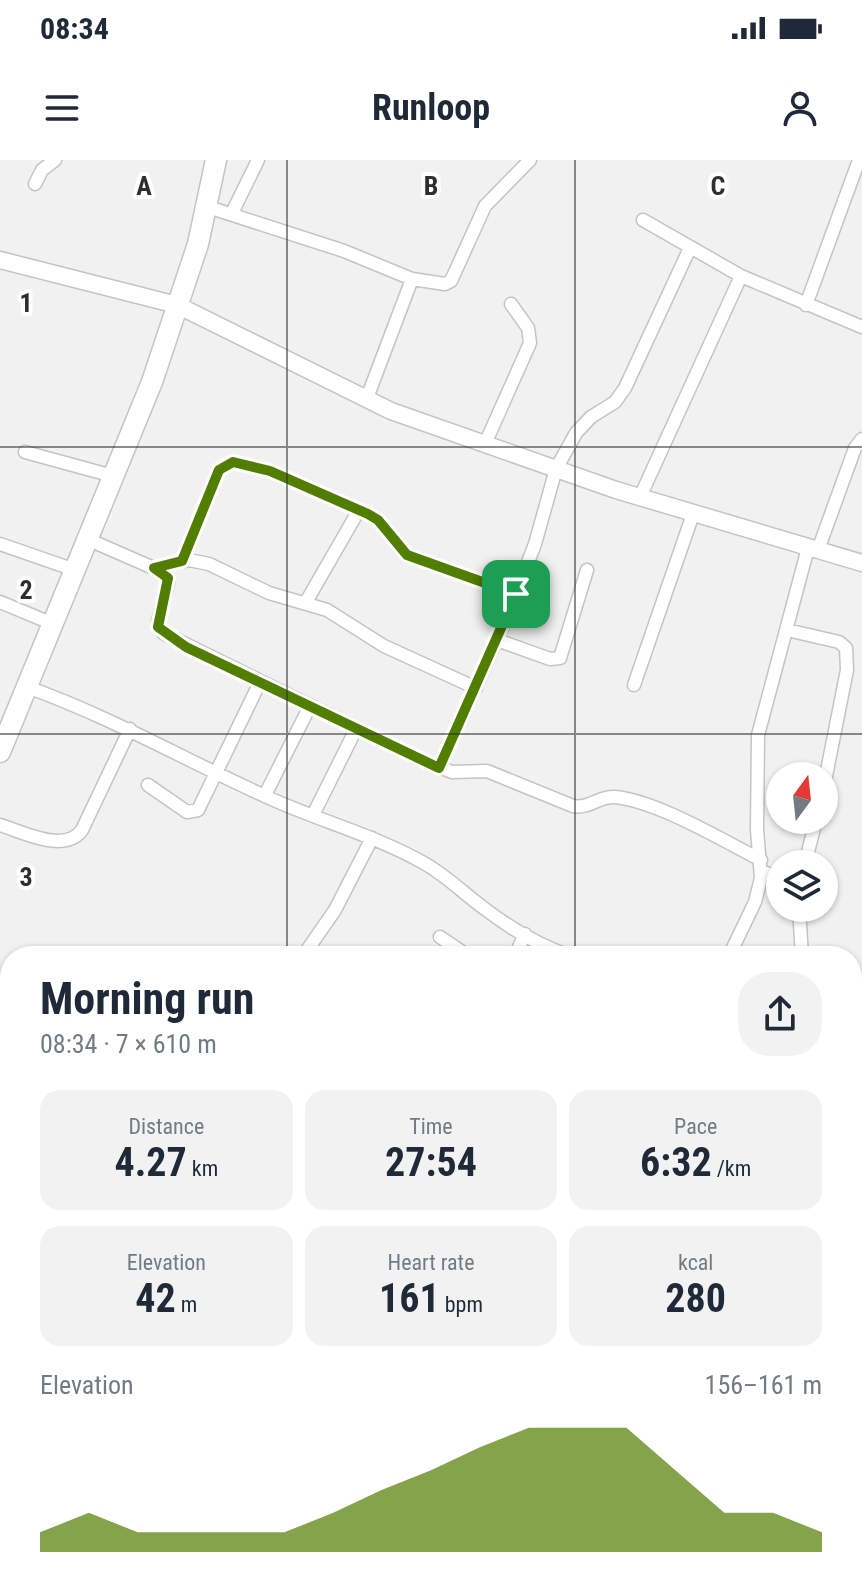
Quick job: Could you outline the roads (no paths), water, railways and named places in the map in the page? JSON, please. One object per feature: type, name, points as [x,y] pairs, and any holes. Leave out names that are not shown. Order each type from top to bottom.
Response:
[{"type":"main road","points":[[0,752],[152,382],[208,207],[216,160]]},
{"type":"street","points":[[35,184],[42,170],[55,160]]},
{"type":"street","points":[[232,213],[258,160]]},
{"type":"street","points":[[208,207],[344,251],[412,279],[445,284],[451,281],[485,206],[530,160]]},
{"type":"street","points":[[806,305],[859,160]]},
{"type":"street","points":[[643,220],[689,250],[741,276],[862,327]]},
{"type":"street","points":[[439,768],[516,594],[535,544],[556,469],[576,433],[591,417],[615,402],[625,388],[689,250]]},
{"type":"street","points":[[0,260],[177,305],[391,411],[640,497],[862,563]]},
{"type":"street","points":[[640,497],[741,276]]},
{"type":"street","points":[[367,398],[412,279]]},
{"type":"street","points":[[485,444],[530,343],[528,328],[511,304]]},
{"type":"street","points":[[734,946],[755,902],[761,866],[758,735],[813,549],[855,448],[862,439]]},
{"type":"street","points":[[25,452],[113,476]]},
{"type":"street","points":[[182,561],[219,470],[227,463],[270,471],[359,510],[378,520],[407,555],[516,594]]},
{"type":"street","points":[[306,602],[359,510]]},
{"type":"street","points":[[634,685],[693,514]]},
{"type":"street","points":[[87,539],[154,568],[168,578],[158,621],[163,633],[356,729],[439,768],[458,773],[487,771],[573,806],[585,808],[607,797],[624,799],[684,821],[766,869]]},
{"type":"street","points":[[0,544],[75,570]]},
{"type":"street","points":[[154,568],[182,561],[203,562],[269,593],[327,610],[407,657],[476,688]]},
{"type":"street","points":[[497,640],[550,659],[560,658],[587,570]]},
{"type":"street","points":[[0,602],[53,624]]},
{"type":"street","points":[[787,630],[839,642],[846,648],[847,670],[829,762]]},
{"type":"street","points":[[148,785],[194,813],[260,682]]},
{"type":"street","points":[[27,687],[130,729],[265,795],[372,838],[447,876],[484,909],[550,946]]},
{"type":"street","points":[[265,795],[310,706]]},
{"type":"street","points":[[0,825],[61,842],[73,840],[82,830],[130,729]]},
{"type":"street","points":[[313,815],[356,729]]},
{"type":"street","points":[[310,946],[335,910],[372,838]]},
{"type":"street","points":[[800,922],[801,946]]},
{"type":"street","points":[[520,946],[525,934]]},
{"type":"street","points":[[440,937],[453,946]]}]
